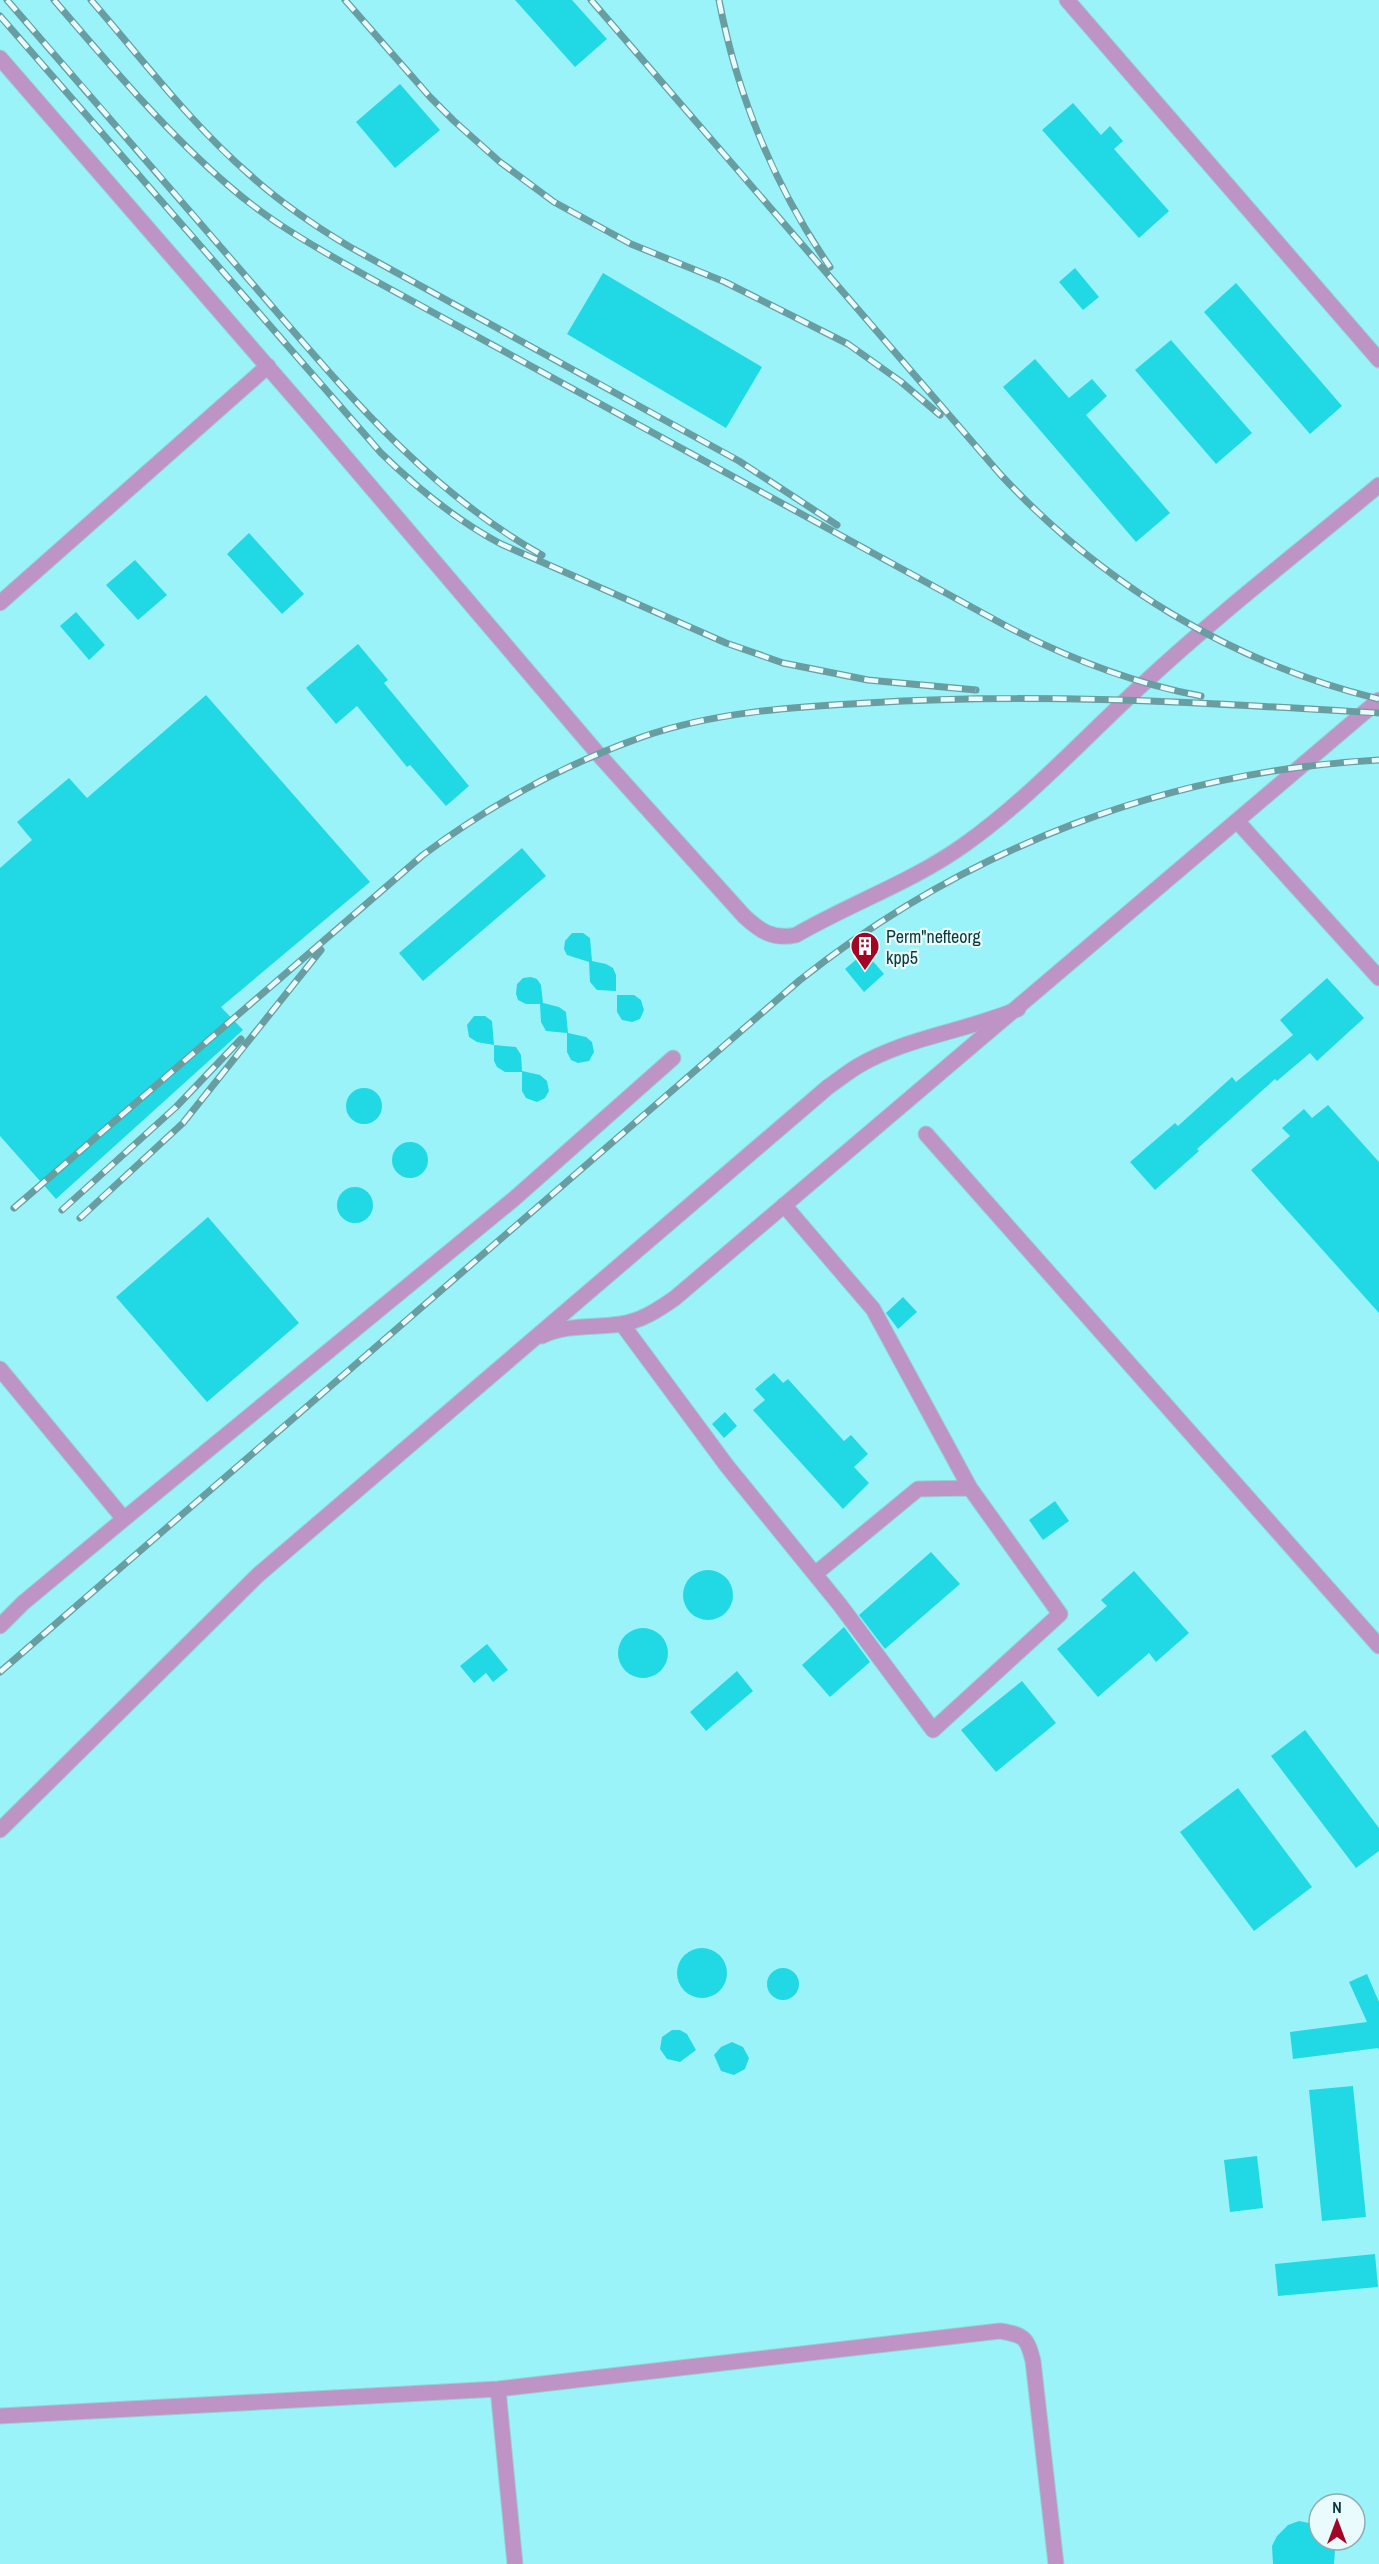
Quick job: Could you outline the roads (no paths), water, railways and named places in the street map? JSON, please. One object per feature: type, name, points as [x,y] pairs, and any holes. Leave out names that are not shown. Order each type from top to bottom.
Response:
[{"type":"street","points":[[1068,0],[1379,360]]},
{"type":"street","points":[[0,58],[268,366],[598,755],[744,915],[763,932],[774,936],[796,935],[929,867],[963,846],[1087,739],[1143,684],[1379,486]]},
{"type":"street","points":[[0,603],[268,366]]},
{"type":"street","points":[[531,1341],[549,1332],[563,1329],[622,1324],[640,1319],[675,1298],[1379,700]]},
{"type":"street","points":[[1237,821],[1379,978]]},
{"type":"street","points":[[0,1830],[258,1575],[828,1087],[857,1066],[900,1047],[992,1020],[1018,1009]]},
{"type":"street","points":[[0,1626],[23,1603],[506,1205],[673,1058]]},
{"type":"street","points":[[926,1134],[1379,1646]]},
{"type":"street","points":[[622,1324],[727,1466],[814,1574],[933,1730],[1060,1614],[970,1488],[873,1309],[784,1206]]},
{"type":"street","points":[[0,1369],[124,1519]]},
{"type":"street","points":[[814,1574],[918,1489],[970,1488]]},
{"type":"street","points":[[0,2416],[498,2389],[1000,2331],[1019,2334],[1028,2343],[1033,2361],[1056,2564]]},
{"type":"street","points":[[498,2389],[515,2564]]},
{"type":"railway","points":[[7,0],[316,357],[384,431],[458,498],[499,528],[542,555]]},
{"type":"railway","points":[[54,0],[138,96],[205,165],[262,212],[315,247],[1008,627],[1102,669],[1175,691],[1201,696]]},
{"type":"railway","points":[[91,0],[207,134],[262,185],[298,214],[350,247],[739,461],[837,525]]},
{"type":"railway","points":[[345,0],[454,121],[500,162],[554,202],[631,244],[725,282],[848,344],[900,381],[940,415]]},
{"type":"railway","points":[[591,0],[1000,474],[1040,514],[1082,551],[1173,615],[1273,665],[1325,684],[1379,699]]},
{"type":"railway","points":[[719,0],[736,71],[761,139],[792,205],[830,267]]},
{"type":"railway","points":[[0,16],[381,453],[423,491],[453,514],[501,544],[726,643],[783,663],[868,680],[976,690]]},
{"type":"railway","points":[[14,1208],[423,855],[474,819],[528,788],[584,760],[642,737],[697,722],[753,712],[810,706],[931,700],[1123,700],[1379,713]]},
{"type":"railway","points":[[0,1672],[800,980],[864,933],[931,891],[1000,855],[1072,825],[1146,800],[1222,780],[1300,767],[1379,760]]},
{"type":"railway","points":[[80,1218],[183,1123],[321,950]]},
{"type":"railway","points":[[62,1210],[176,1107],[241,1039]]},
{"type":"place","name":"Perm\"nefteorg kpp5","points":[[865,972]]}]
